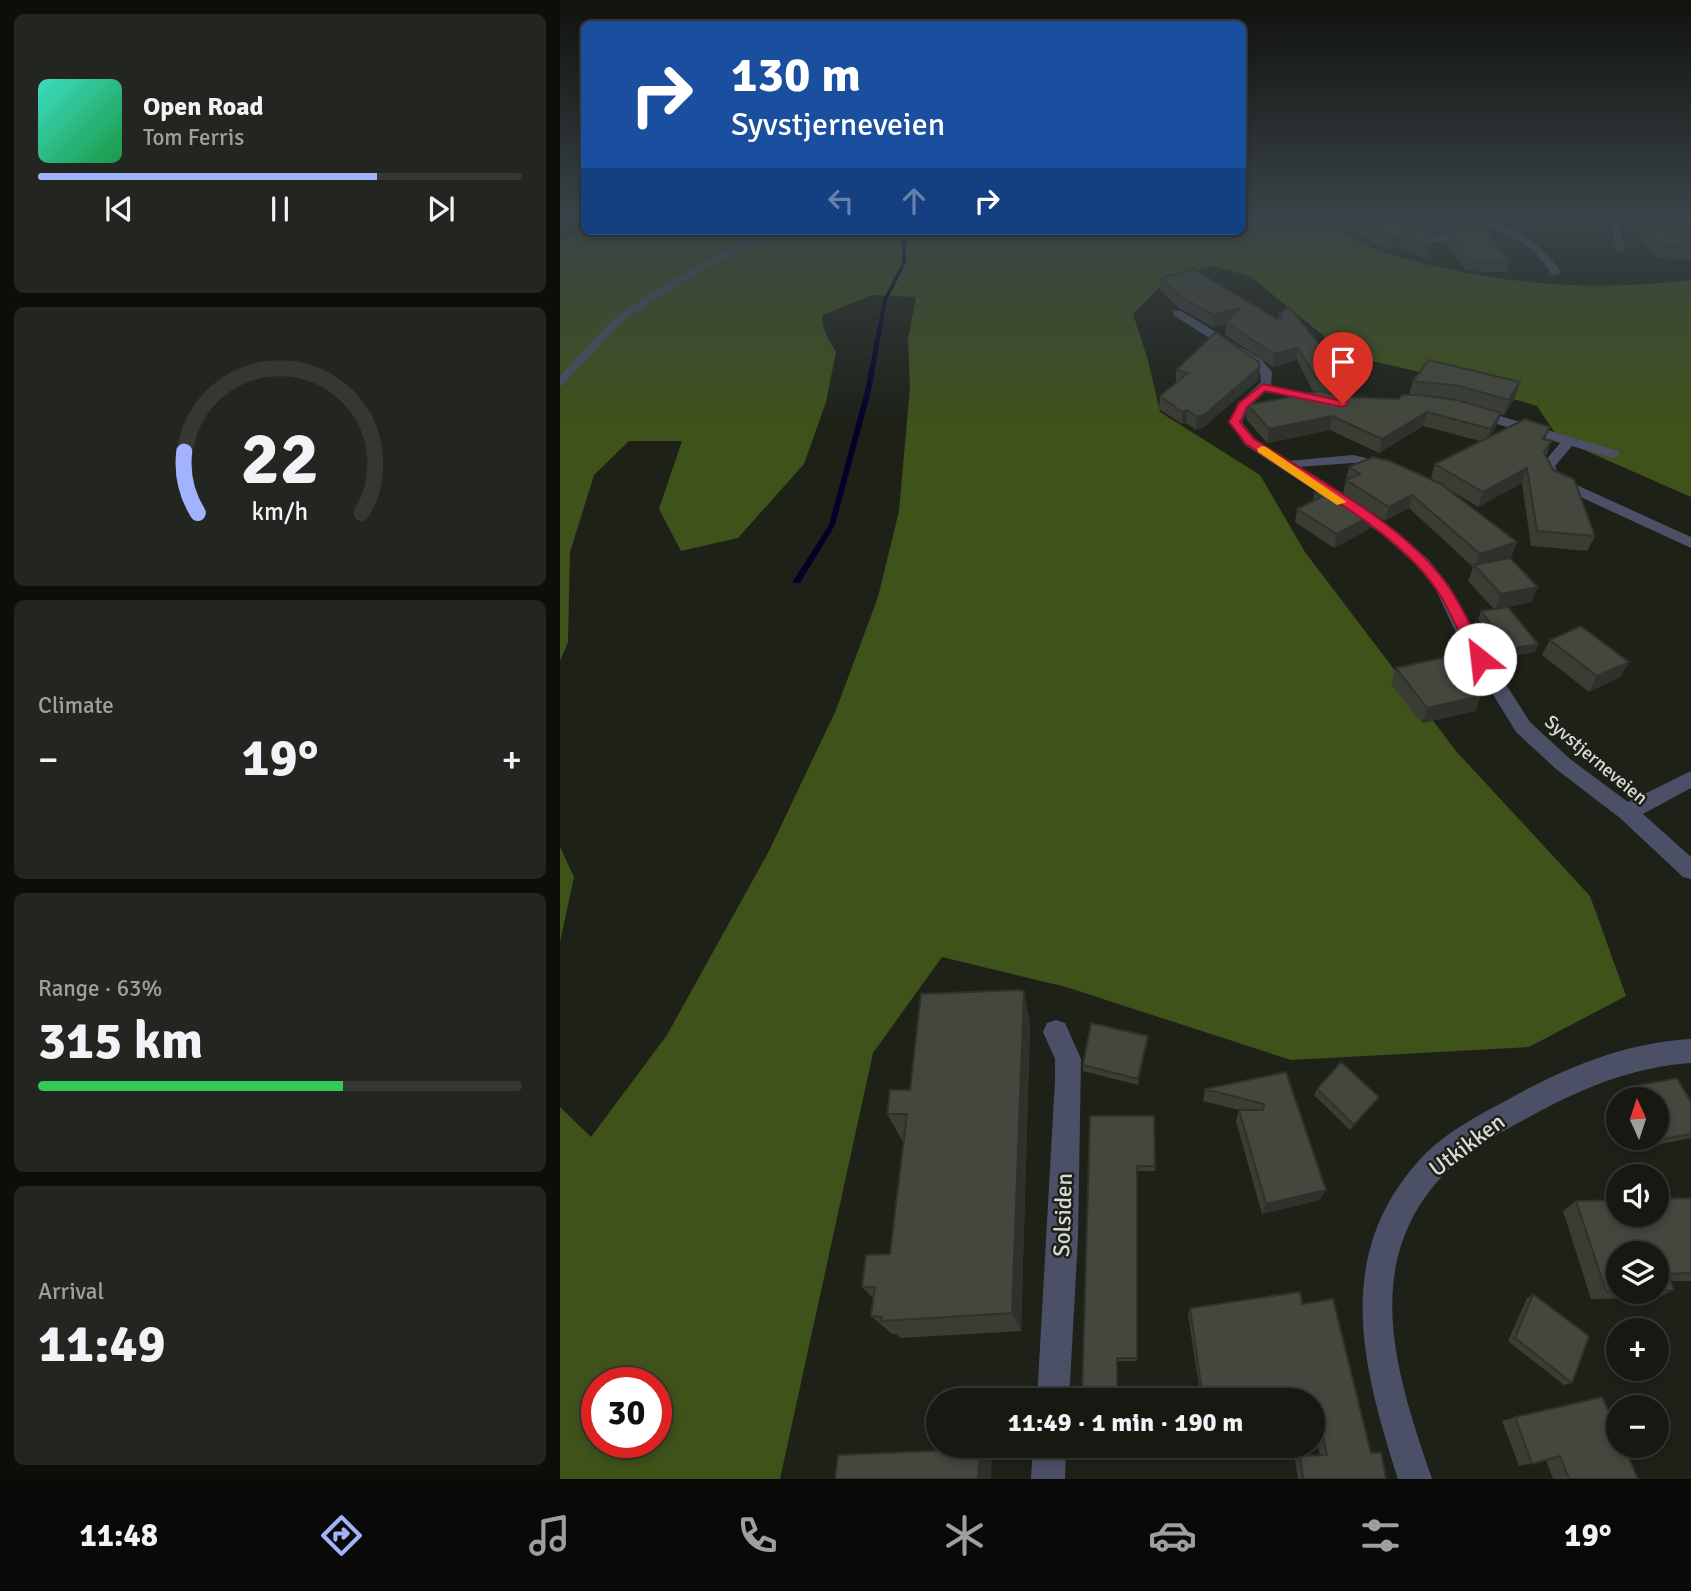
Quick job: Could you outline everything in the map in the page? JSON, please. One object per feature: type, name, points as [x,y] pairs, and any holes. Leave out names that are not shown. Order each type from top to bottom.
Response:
[{"type":"street","points":[[560,383],[622,316],[670,286]]},
{"type":"street","points":[[1177,313],[1258,363],[1266,372],[1267,382],[1263,387],[1343,404]]},
{"type":"street","name":"Syvstjerneveien","points":[[1263,387],[1243,406],[1235,422],[1250,442],[1388,532],[1423,563],[1442,587],[1474,649],[1523,727],[1563,764],[1627,812],[1691,870]]},
{"type":"street","points":[[1454,407],[1613,454]]},
{"type":"street","points":[[1568,442],[1548,466],[1553,479],[1691,543]]},
{"type":"street","points":[[1289,465],[1320,459],[1350,458],[1383,465],[1406,476]]},
{"type":"street","points":[[1627,812],[1691,779]]},
{"type":"street","name":"Solsiden","points":[[1054,1388],[1063,1238],[1068,1080],[1068,1059],[1056,1032]]},
{"type":"street","name":"Utkikken","points":[[1415,1479],[1387,1394],[1374,1315],[1381,1251],[1410,1193],[1438,1161],[1496,1121],[1535,1099],[1606,1067],[1691,1051]]},
{"type":"street","points":[[1048,1479],[1049,1458]]},
{"type":"green space","points":[[560,286],[1161,286],[1133,314],[1148,360],[1160,412],[1260,475],[1305,552],[1456,751],[1590,896],[1626,996],[1529,1047],[1291,1060],[1066,987],[942,957],[873,1053],[780,1479],[560,1479],[560,1107],[591,1137],[667,1035],[769,851],[836,710],[878,597],[899,511],[910,387],[908,339],[916,297],[872,295],[823,315],[824,330],[836,352],[826,402],[804,464],[738,538],[681,551],[659,509],[682,441],[629,441],[594,475],[570,552],[568,642],[560,661]]},
{"type":"green space","points":[[1262,286],[1691,286],[1691,497],[1559,439],[1537,406],[1441,377],[1347,355]]},
{"type":"green space","points":[[560,847],[574,877],[560,942]]},
{"type":"building","points":[[1169,286],[1222,286],[1277,319],[1282,318],[1279,313],[1289,307],[1331,359],[1338,358],[1354,384],[1316,378],[1298,348],[1274,354],[1226,322],[1241,308],[1214,315],[1179,296]]},
{"type":"building","points":[[1216,332],[1259,362],[1260,367],[1205,414],[1197,417],[1187,410],[1182,412],[1160,396],[1188,373],[1176,370]]},
{"type":"building","points":[[1429,360],[1520,382],[1509,400],[1459,386],[1413,381]]},
{"type":"building","points":[[1320,391],[1345,397],[1399,399],[1402,395],[1418,395],[1457,400],[1501,413],[1491,429],[1427,412],[1382,439],[1332,416],[1269,429],[1248,405]]},
{"type":"building","points":[[1525,419],[1550,427],[1543,439],[1552,441],[1544,452],[1553,470],[1574,479],[1595,536],[1537,531],[1527,468],[1483,492],[1435,464]]},
{"type":"building","points":[[1373,457],[1390,461],[1441,484],[1517,542],[1480,554],[1412,495],[1389,507],[1346,480],[1360,474],[1349,467]]},
{"type":"building","points":[[1328,487],[1372,515],[1337,534],[1297,509],[1321,497],[1314,493]]},
{"type":"building","points":[[1510,558],[1538,587],[1501,594],[1474,565]]},
{"type":"building","points":[[1508,607],[1538,644],[1509,649],[1481,611]]},
{"type":"building","points":[[1581,626],[1629,662],[1597,676],[1550,640]]},
{"type":"building","points":[[1450,656],[1481,696],[1427,708],[1396,668]]},
{"type":"building","points":[[1024,991],[1012,1313],[881,1321],[882,1317],[871,1316],[875,1287],[862,1287],[866,1255],[890,1254],[907,1114],[887,1114],[890,1090],[910,1090],[921,994]]},
{"type":"building","points":[[1091,1023],[1148,1036],[1138,1079],[1083,1065]]},
{"type":"building","points":[[1341,1062],[1379,1097],[1354,1125],[1317,1089]]},
{"type":"building","points":[[1286,1072],[1326,1190],[1266,1204],[1239,1110],[1263,1110],[1264,1104],[1205,1089]]},
{"type":"building","points":[[1677,1078],[1691,1102],[1691,1134],[1670,1138],[1670,1087],[1629,1087]]},
{"type":"building","points":[[1090,1116],[1154,1116],[1155,1166],[1137,1166],[1137,1358],[1117,1358],[1117,1388],[1082,1388]]},
{"type":"building","points":[[1691,1198],[1691,1273],[1669,1274],[1669,1241],[1606,1241],[1606,1291],[1576,1201],[1606,1200],[1606,1227],[1669,1227],[1669,1199]]},
{"type":"building","points":[[1669,1277],[1674,1290],[1669,1290]]},
{"type":"building","points":[[1300,1292],[1302,1304],[1333,1299],[1371,1453],[1381,1452],[1386,1479],[1303,1479],[1300,1458],[1325,1458],[1327,1455],[1325,1388],[1201,1388],[1190,1308]]},
{"type":"building","points":[[1533,1294],[1589,1336],[1572,1383],[1515,1338]]},
{"type":"building","points":[[1602,1397],[1606,1406],[1606,1458],[1629,1458],[1638,1479],[1569,1479],[1560,1456],[1532,1464],[1515,1417]]},
{"type":"building","points":[[926,1451],[926,1458],[979,1458],[978,1479],[835,1479],[838,1455]]},
{"type":"waterway","points":[[797,581],[832,525],[868,391],[885,300],[892,286]]},
{"type":"slow traffic","points":[[1262,449],[1341,502]]},
{"type":"route","points":[[1343,404],[1263,387],[1243,406],[1235,422],[1239,431],[1250,442],[1388,532],[1423,563],[1442,587],[1480,659]]}]
